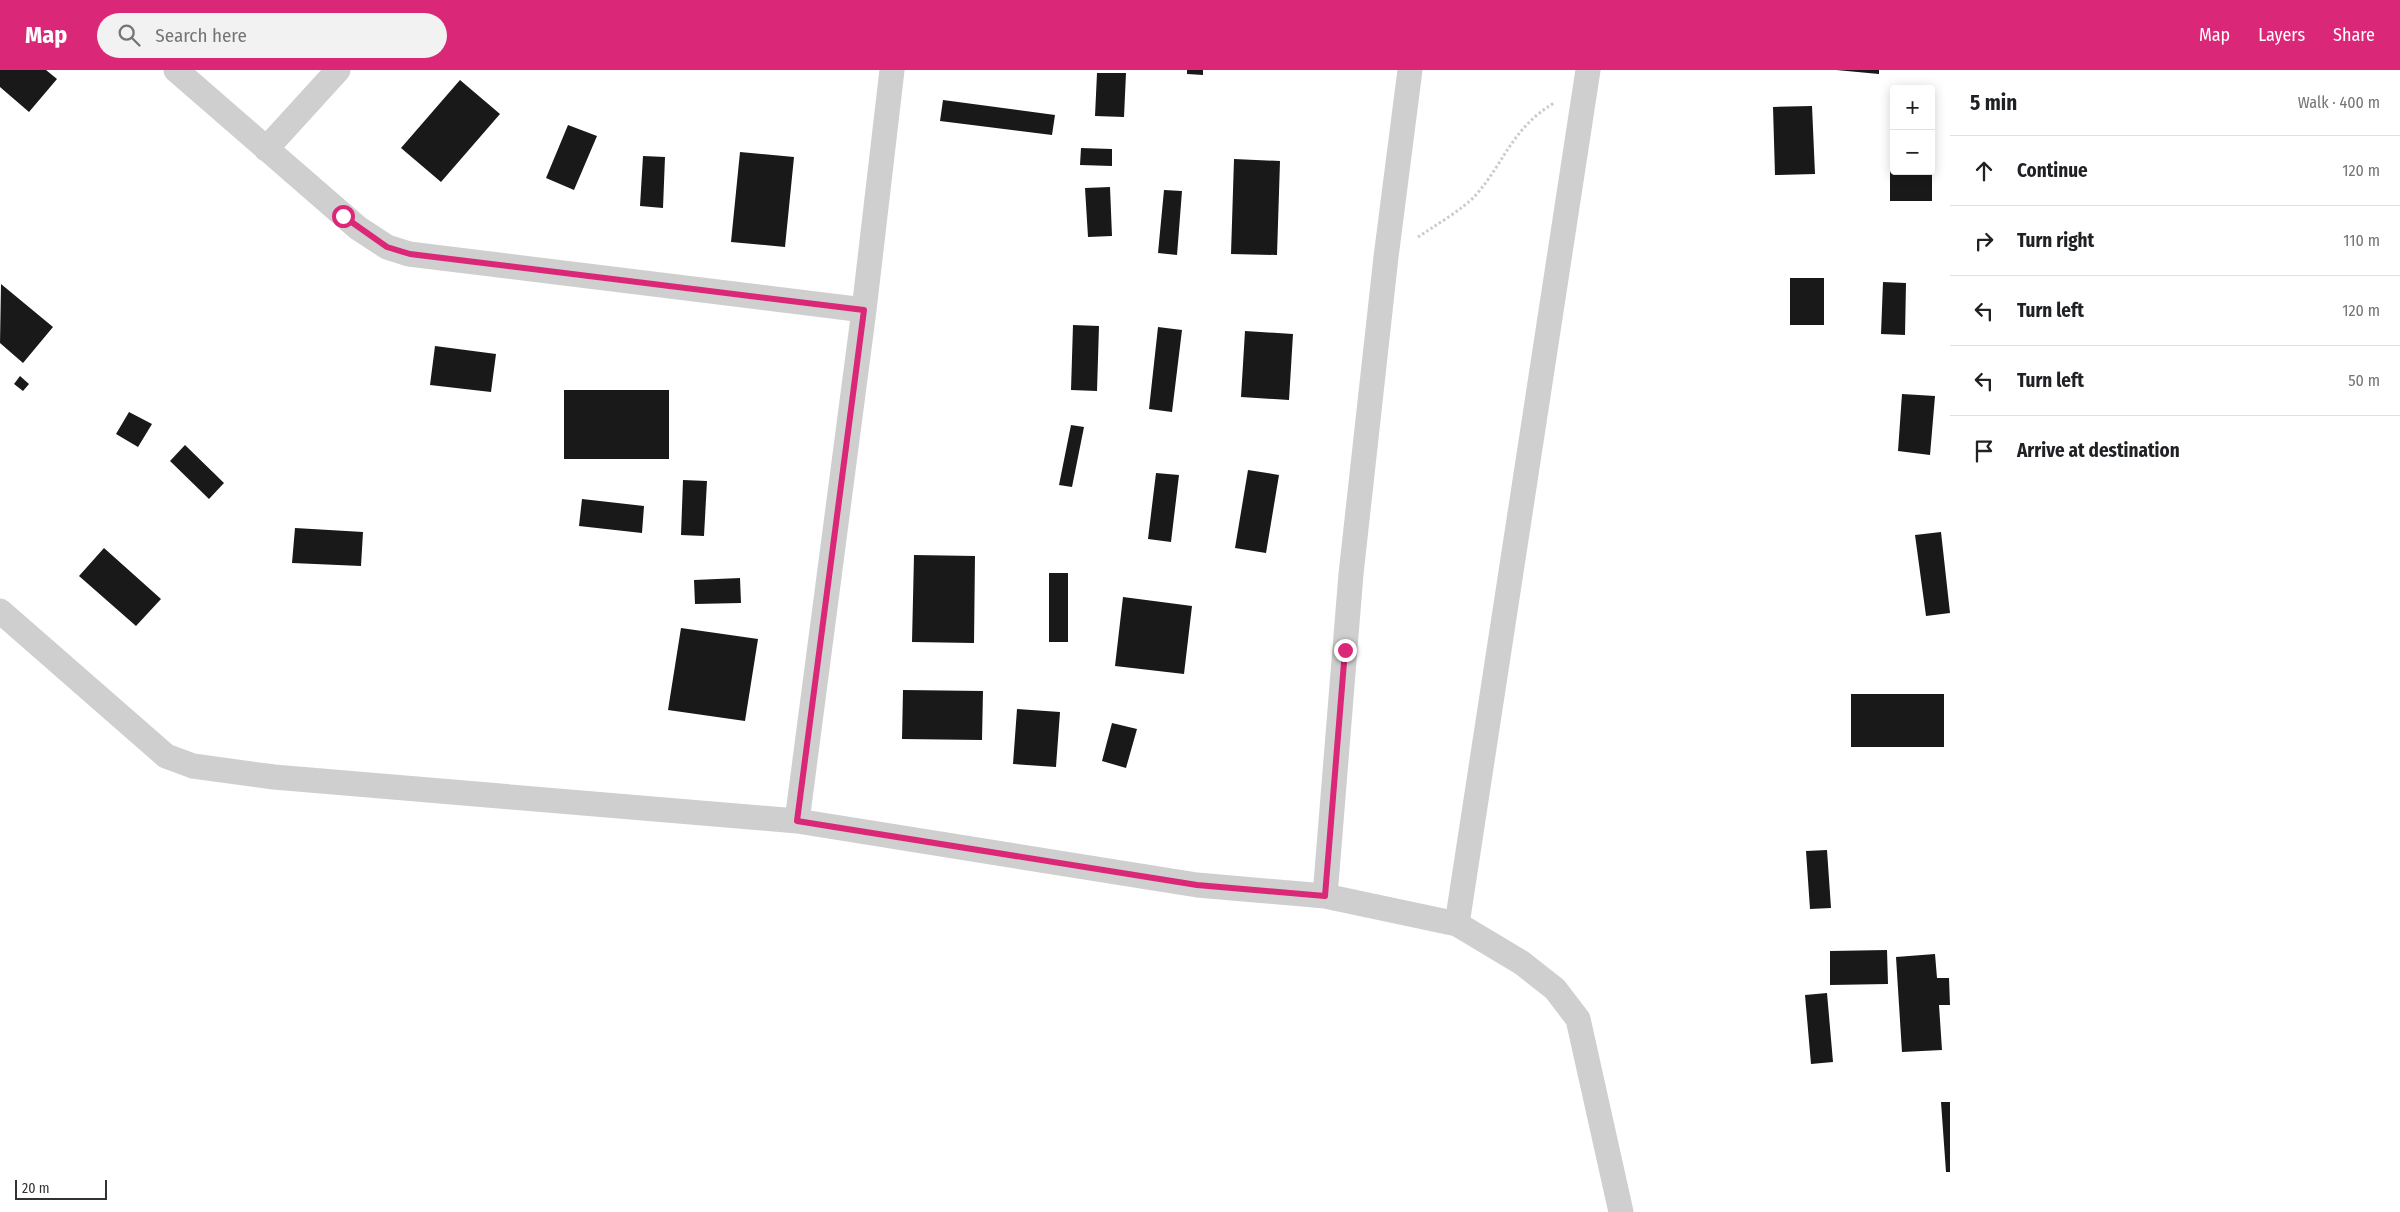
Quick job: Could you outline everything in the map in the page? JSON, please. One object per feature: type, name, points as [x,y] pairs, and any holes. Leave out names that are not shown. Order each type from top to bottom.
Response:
[{"type":"street","points":[[176,70],[358,228],[387,247],[410,254],[864,310]]},
{"type":"street","points":[[266,149],[338,70]]},
{"type":"street","points":[[797,821],[864,310],[892,70]]},
{"type":"street","points":[[1325,896],[1351,574],[1386,258],[1410,70]]},
{"type":"street","points":[[1457,924],[1587,78]]},
{"type":"street","points":[[0,611],[166,756],[193,766],[274,777],[797,821],[1197,885],[1325,896],[1457,924],[1529,969],[1555,990],[1578,1019],[1621,1212]]},
{"type":"path","points":[[1386,258],[1474,197],[1508,146],[1538,113],[1587,78]]},
{"type":"building","points":[[0,70],[46,70],[57,79],[29,112],[0,87]]},
{"type":"building","points":[[1187,70],[1203,70],[1203,75],[1187,74]]},
{"type":"building","points":[[1836,70],[1879,70],[1879,74]]},
{"type":"building","points":[[1097,73],[1126,73],[1124,117],[1095,116]]},
{"type":"building","points":[[460,80],[500,114],[441,182],[401,148]]},
{"type":"building","points":[[943,100],[1055,115],[1052,135],[940,121]]},
{"type":"building","points":[[1812,106],[1815,174],[1775,175],[1773,107]]},
{"type":"building","points":[[568,125],[597,136],[574,190],[546,178]]},
{"type":"building","points":[[1081,148],[1112,149],[1112,166],[1080,165]]},
{"type":"building","points":[[740,152],[794,157],[785,247],[731,242]]},
{"type":"building","points":[[643,156],[665,157],[663,208],[640,206]]},
{"type":"building","points":[[1234,159],[1280,161],[1277,255],[1231,254]]},
{"type":"building","points":[[1890,175],[1932,175],[1932,201],[1890,201]]},
{"type":"building","points":[[1110,187],[1112,236],[1088,237],[1085,188]]},
{"type":"building","points":[[1164,190],[1182,191],[1177,255],[1158,253]]},
{"type":"building","points":[[1790,278],[1824,278],[1824,325],[1790,325]]},
{"type":"building","points":[[1883,282],[1906,283],[1905,335],[1881,334]]},
{"type":"building","points":[[1,284],[53,327],[23,363],[0,343]]},
{"type":"building","points":[[1073,325],[1099,326],[1097,391],[1071,390]]},
{"type":"building","points":[[1158,327],[1182,330],[1172,412],[1149,409]]},
{"type":"building","points":[[1245,331],[1293,334],[1289,400],[1241,397]]},
{"type":"building","points":[[435,346],[496,354],[491,392],[430,385]]},
{"type":"building","points":[[20,376],[29,384],[23,391],[14,384]]},
{"type":"building","points":[[564,390],[669,390],[669,459],[564,459]]},
{"type":"building","points":[[1902,394],[1935,396],[1930,455],[1898,451]]},
{"type":"building","points":[[129,412],[152,424],[138,447],[116,434]]},
{"type":"building","points":[[1071,425],[1084,427],[1072,487],[1059,485]]},
{"type":"building","points":[[185,445],[224,483],[209,499],[170,461]]},
{"type":"building","points":[[1248,470],[1279,475],[1266,553],[1235,548]]},
{"type":"building","points":[[1156,473],[1179,475],[1171,542],[1148,539]]},
{"type":"building","points":[[683,480],[707,481],[704,536],[681,535]]},
{"type":"building","points":[[582,499],[644,506],[642,533],[579,526]]},
{"type":"building","points":[[295,528],[363,532],[361,566],[292,563]]},
{"type":"building","points":[[1941,532],[1950,613],[1926,616],[1915,535]]},
{"type":"building","points":[[104,548],[161,599],[136,626],[79,576]]},
{"type":"building","points":[[914,555],[975,556],[974,643],[912,642]]},
{"type":"building","points":[[1049,573],[1068,573],[1068,642],[1049,642]]},
{"type":"building","points":[[740,578],[741,603],[695,604],[694,580]]},
{"type":"building","points":[[1123,597],[1192,606],[1184,674],[1115,666]]},
{"type":"building","points":[[681,628],[758,639],[745,721],[668,710]]},
{"type":"building","points":[[903,690],[983,691],[982,740],[902,739]]},
{"type":"building","points":[[1851,694],[1944,694],[1944,747],[1851,747]]},
{"type":"building","points":[[1017,709],[1060,712],[1056,767],[1013,764]]},
{"type":"building","points":[[1112,723],[1137,729],[1126,768],[1102,761]]},
{"type":"building","points":[[1827,850],[1831,908],[1810,909],[1806,851]]},
{"type":"building","points":[[1887,950],[1888,984],[1830,985],[1830,951]]},
{"type":"building","points":[[1935,954],[1937,978],[1949,978],[1950,1005],[1939,1005],[1942,1050],[1902,1052],[1896,957]]},
{"type":"building","points":[[1827,993],[1833,1062],[1811,1064],[1805,995]]},
{"type":"building","points":[[1941,1102],[1950,1102],[1950,1172],[1946,1172]]},
{"type":"route","points":[[343,216],[387,247],[410,254],[864,310],[797,821],[1197,885],[1325,896],[1345,650]]}]
